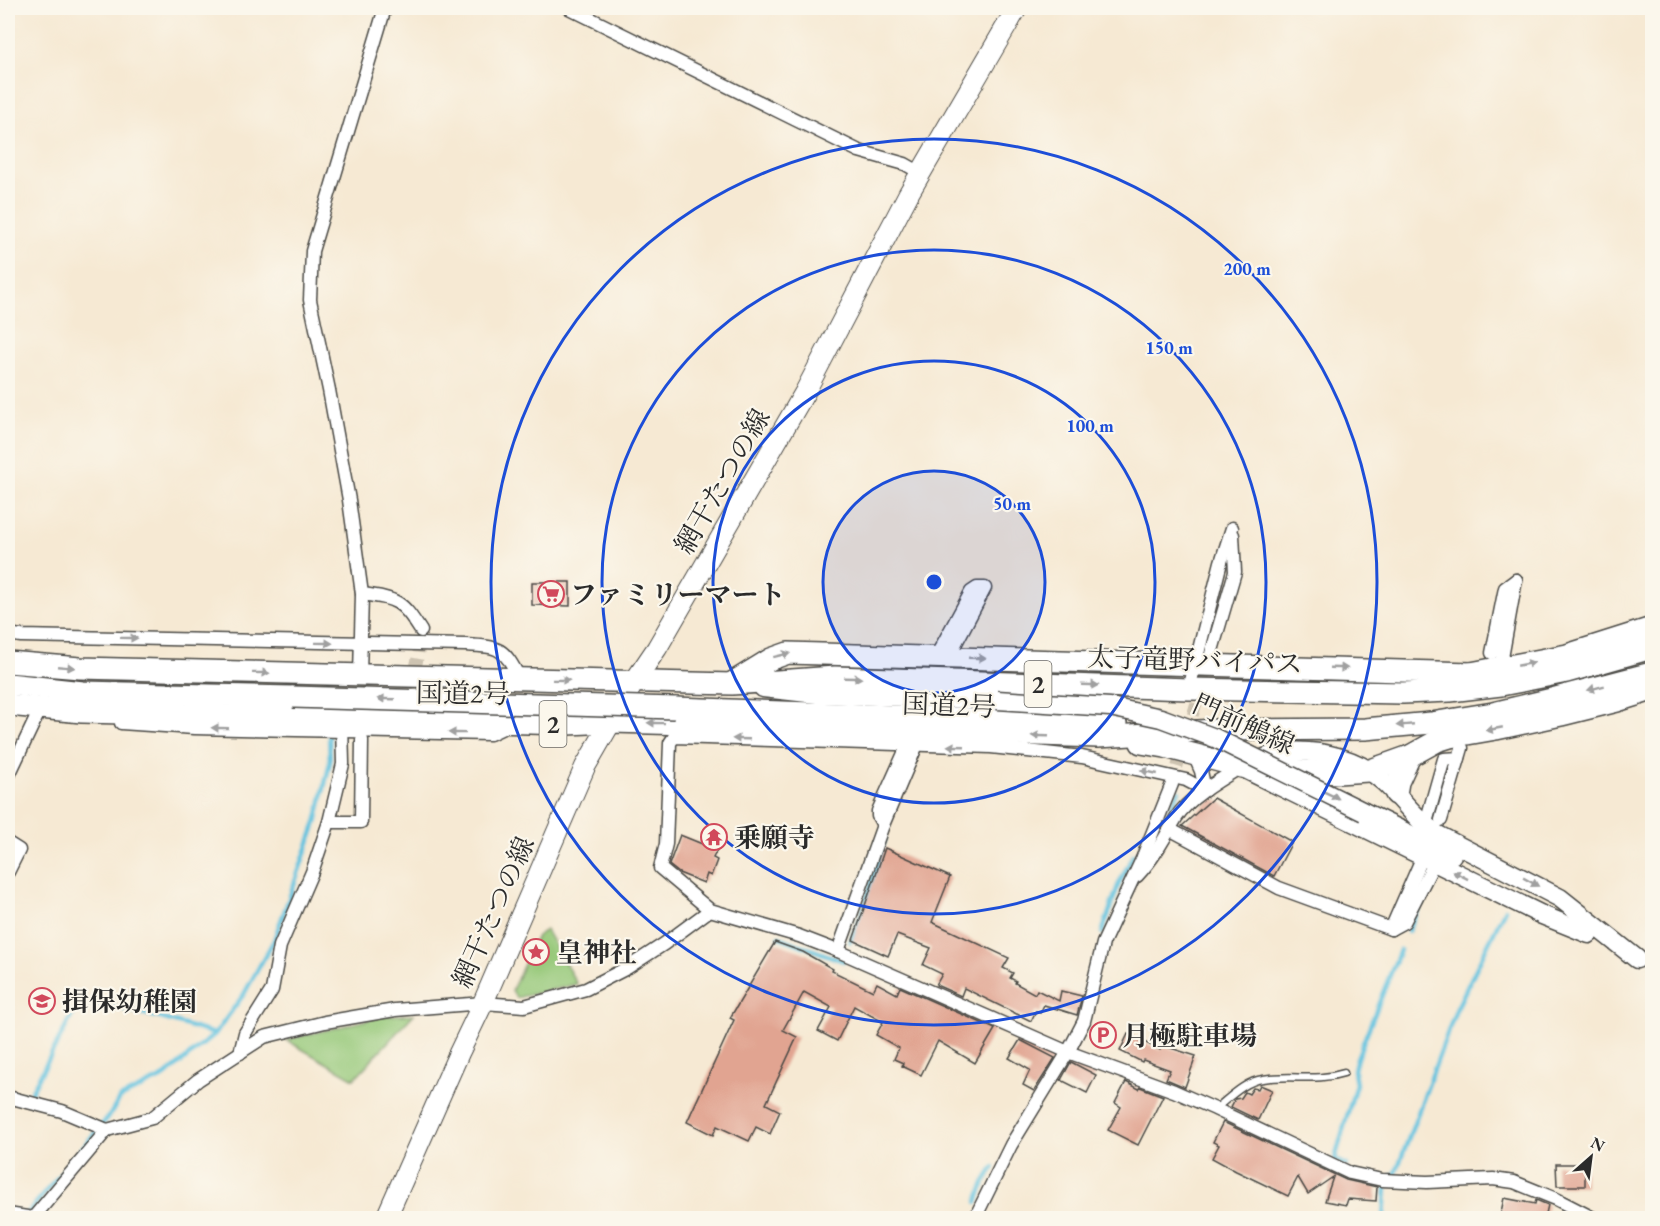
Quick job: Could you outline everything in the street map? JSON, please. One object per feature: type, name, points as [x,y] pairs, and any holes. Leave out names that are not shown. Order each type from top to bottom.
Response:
[{"type":"highway","points":[[1344,692],[1472,673],[1496,661],[1567,655],[1653,628]]},
{"type":"highway","name":"太子竜野バイパス","points":[[732,684],[835,677],[1189,689],[1450,692],[1501,686],[1568,672],[1653,648]]},
{"type":"highway","points":[[732,684],[771,658],[788,653],[1203,659],[1472,673]]},
{"type":"highway","name":"国道2号","points":[[8,662],[80,668],[732,684]]},
{"type":"highway","name":"2","points":[[1098,737],[1215,730],[1365,729],[1431,723],[1552,699],[1653,673]]},
{"type":"highway","name":"2","points":[[8,684],[83,692],[1070,721],[1215,730]]},
{"type":"highway","points":[[1098,737],[1165,747],[1242,767],[1338,773],[1368,771],[1410,756],[1437,741],[1450,737],[1561,715],[1653,690]]},
{"type":"highway","name":"国道2号","points":[[8,705],[82,712],[343,725],[611,722],[770,733],[920,739],[988,741],[1098,737]]},
{"type":"highway","points":[[1396,794],[1398,782],[1410,756]]},
{"type":"main road","name":"網干たつの線","points":[[386,1218],[483,1003],[585,767],[634,682],[657,648],[805,392],[921,172],[1017,8]]},
{"type":"main road","name":"門前鵤線","points":[[732,684],[817,694],[1110,706],[1161,718],[1215,738],[1481,870],[1547,907],[1589,934],[1645,962]]},
{"type":"main road","points":[[1242,767],[1427,864],[1589,934]]},
{"type":"main road","points":[[1368,771],[1433,823],[1438,835],[1560,898],[1645,962]]},
{"type":"street","points":[[360,675],[362,594],[349,500],[310,300],[312,251],[385,8]]},
{"type":"street","points":[[569,8],[594,13],[859,151],[905,164],[921,172]]},
{"type":"street","points":[[1189,689],[1203,659],[1235,572],[1232,528],[1221,562],[1203,659]]},
{"type":"street","points":[[1516,580],[1496,661],[1505,588],[1516,580]]},
{"type":"street","points":[[943,654],[985,588],[977,588],[971,592],[943,654],[946,681]]},
{"type":"street","points":[[362,594],[393,599],[408,610],[421,631]]},
{"type":"street","points":[[8,634],[495,647],[509,659],[520,679]]},
{"type":"street","points":[[8,712],[194,728],[343,725],[343,764],[329,822],[312,872],[280,946],[272,990],[245,1033],[240,1053]]},
{"type":"street","points":[[8,777],[37,716]]},
{"type":"street","points":[[770,733],[674,737],[670,743],[666,843],[660,868],[710,910],[799,936],[838,951],[1068,1052],[1174,1091],[1350,1173],[1382,1180],[1427,1182],[1493,1179],[1514,1182],[1556,1199],[1593,1218]]},
{"type":"street","points":[[838,951],[883,825],[920,739]]},
{"type":"street","points":[[329,822],[361,822],[362,740]]},
{"type":"street","points":[[988,741],[1082,757],[1186,780],[1204,790]]},
{"type":"street","points":[[883,825],[878,812],[905,751]]},
{"type":"street","points":[[1461,753],[1433,823],[1444,759],[1461,753]]},
{"type":"street","points":[[1194,754],[1201,771],[1204,790]]},
{"type":"street","points":[[1130,883],[1152,861],[1177,817],[1204,790],[1242,767]]},
{"type":"street","points":[[975,1218],[1011,1145],[1068,1052],[1084,1021],[1102,943],[1172,784]]},
{"type":"street","points":[[1171,830],[1279,888],[1391,929],[1427,864]]},
{"type":"street","points":[[8,843],[19,850],[8,872]]},
{"type":"street","points":[[8,1097],[62,1112],[102,1128],[152,1118],[198,1080],[264,1037],[325,1022],[395,1010],[483,1003],[524,1006],[586,989],[645,956],[710,910]]},
{"type":"street","points":[[8,1214],[33,1218],[102,1128]]},
{"type":"lane","points":[[1215,1109],[1245,1086],[1262,1078],[1328,1078],[1344,1073]]},
{"type":"green space","points":[[546,930],[577,984],[516,998],[512,990],[537,936]]},
{"type":"green space","points":[[414,1014],[354,1079],[286,1040],[384,1016]]},
{"type":"building","name":"ファミリーマート","points":[[532,582],[570,582],[570,606],[532,605]]},
{"type":"building","points":[[1213,798],[1292,842],[1274,876],[1182,826]]},
{"type":"building","points":[[680,835],[717,850],[713,858],[717,860],[711,876],[707,874],[704,883],[679,873],[669,865]]},
{"type":"building","points":[[885,848],[950,877],[932,922],[1009,958],[1003,968],[1013,973],[1010,978],[1035,994],[1037,990],[1059,1001],[1061,991],[1082,996],[1077,1015],[1044,1005],[1040,1013],[1036,1011],[1031,1021],[964,988],[961,996],[936,985],[942,974],[923,965],[931,948],[897,935],[888,956],[853,940]]},
{"type":"building","points":[[775,942],[803,952],[833,969],[832,971],[873,991],[877,983],[897,994],[900,987],[995,1029],[975,1063],[938,1041],[921,1075],[902,1066],[903,1063],[894,1059],[899,1048],[876,1035],[883,1022],[854,1006],[837,1041],[818,1031],[831,1007],[804,992],[783,1030],[797,1037],[766,1104],[780,1111],[770,1134],[756,1127],[749,1141],[717,1126],[713,1135],[687,1122],[734,1020],[730,1018]]},
{"type":"building","points":[[1128,1034],[1160,1050],[1161,1045],[1196,1056],[1185,1087],[1166,1079],[1170,1070],[1143,1060],[1142,1062],[1120,1051]]},
{"type":"building","points":[[1020,1040],[1055,1058],[1034,1091],[1023,1085],[1030,1070],[1009,1058]]},
{"type":"building","points":[[1071,1062],[1096,1075],[1087,1093],[1061,1080]]},
{"type":"building","points":[[1126,1082],[1139,1089],[1140,1087],[1163,1096],[1138,1145],[1108,1130],[1121,1107],[1115,1103]]},
{"type":"building","points":[[1260,1085],[1272,1090],[1258,1120],[1231,1107],[1235,1099],[1241,1098],[1245,1092],[1249,1094],[1253,1088],[1258,1089]]},
{"type":"building","points":[[1223,1122],[1346,1180],[1377,1187],[1376,1201],[1348,1199],[1346,1205],[1325,1201],[1333,1177],[1308,1194],[1298,1177],[1288,1196],[1236,1171],[1212,1158],[1219,1145],[1213,1142]]},
{"type":"building","points":[[1556,1164],[1585,1164],[1585,1186],[1557,1186]]},
{"type":"building","points":[[1504,1198],[1535,1204],[1536,1200],[1548,1205],[1545,1218],[1500,1217]]},
{"type":"waterway","points":[[27,1214],[110,1115],[120,1098],[165,1076],[215,1034],[244,994],[274,940],[316,823],[330,762],[329,736]]},
{"type":"waterway","points":[[1155,843],[1179,791]]},
{"type":"waterway","points":[[850,942],[862,913],[885,838]]},
{"type":"waterway","points":[[1102,933],[1118,886],[1133,855]]},
{"type":"waterway","points":[[1408,931],[1426,892]]},
{"type":"waterway","points":[[1392,1176],[1395,1175],[1456,1010],[1505,909]]},
{"type":"waterway","points":[[779,937],[843,961],[844,959]]},
{"type":"waterway","points":[[1346,1165],[1335,1159],[1356,1084],[1354,1070],[1357,1058],[1400,950]]},
{"type":"waterway","points":[[22,1095],[29,1096],[78,1004],[113,1007],[215,1034]]},
{"type":"waterway","points":[[977,1202],[984,1183],[994,1167]]},
{"type":"waterway","points":[[1384,1218],[1386,1188]]},
{"type":"waterway","points":[[1603,1215],[1652,1216]]},
{"type":"tunnel","points":[[398,702],[415,670],[420,635]]},
{"type":"tunnel","points":[[1172,784],[1209,661]]},
{"type":"place","name":"ファミリーマート","points":[[551,594]]},
{"type":"place","name":"乗願寺","points":[[714,837]]},
{"type":"place","name":"皇神社","points":[[536,952]]},
{"type":"place","name":"揖保幼稚園","points":[[42,1001]]},
{"type":"place","name":"月極駐車場","points":[[1103,1035]]}]
